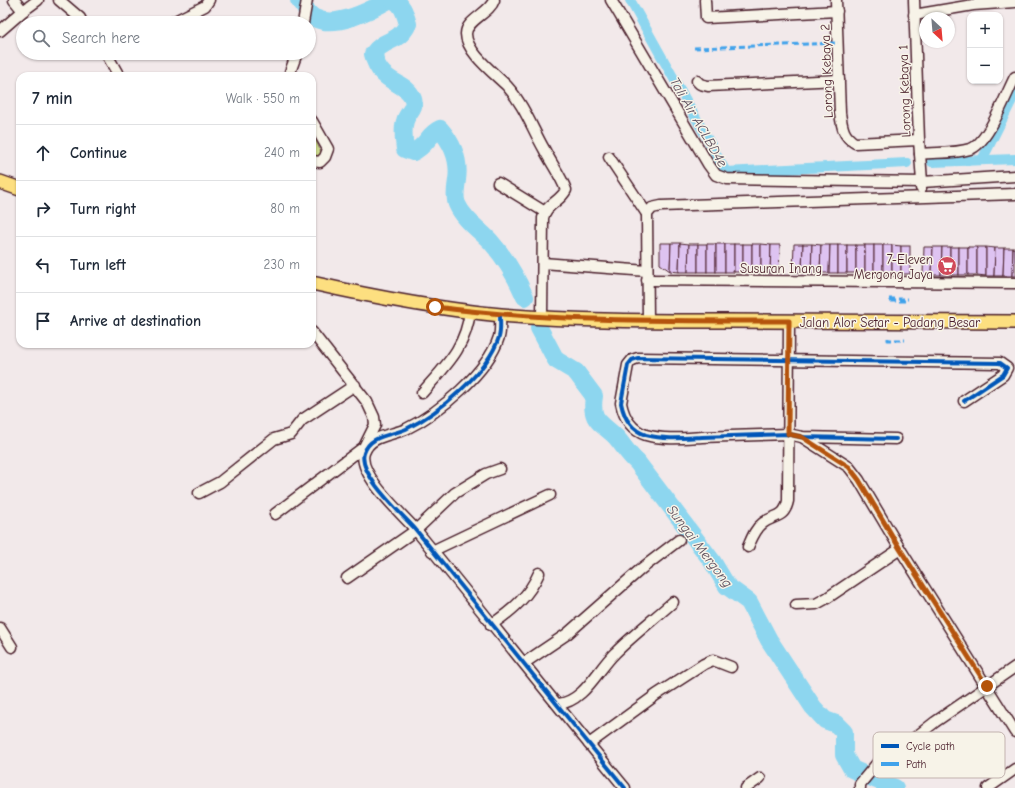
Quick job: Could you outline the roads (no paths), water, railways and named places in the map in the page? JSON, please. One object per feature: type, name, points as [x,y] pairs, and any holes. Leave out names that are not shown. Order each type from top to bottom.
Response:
[{"type":"main road","points":[[0,182],[16,188]]},
{"type":"main road","name":"Jalan Alor Setar - Padang Besar","points":[[316,284],[362,294],[470,311],[542,318],[648,321],[1015,322]]},
{"type":"street","points":[[14,0],[23,10]]},
{"type":"street","points":[[16,16],[38,0]]},
{"type":"street","points":[[59,0],[78,16]]},
{"type":"street","points":[[185,16],[205,6],[209,0]]},
{"type":"street","points":[[494,0],[493,6],[470,25],[466,32],[467,42],[476,55],[518,100],[532,122],[543,148],[564,183],[566,190],[564,194],[550,204],[545,212],[542,318]]},
{"type":"street","points":[[611,0],[708,164],[716,175],[727,179],[922,182],[1015,176]]},
{"type":"street","points":[[705,0],[706,18],[837,11]]},
{"type":"street","name":"Lorong Kebaya 2","points":[[836,0],[842,129],[846,138],[855,143],[919,140]]},
{"type":"street","name":"Lorong Kebaya 1","points":[[914,0],[922,182]]},
{"type":"street","points":[[305,16],[307,2]]},
{"type":"street","points":[[914,15],[973,5],[1015,2]]},
{"type":"street","points":[[0,31],[16,16]]},
{"type":"street","points":[[110,60],[117,72]]},
{"type":"street","points":[[289,72],[293,60]]},
{"type":"street","points":[[920,154],[970,149],[980,143],[1015,77]]},
{"type":"street","points":[[697,81],[700,84],[708,86],[839,80]]},
{"type":"street","points":[[316,128],[328,149],[325,158],[320,162],[316,162]]},
{"type":"street","points":[[609,157],[647,214],[648,321]]},
{"type":"street","points":[[915,198],[920,192],[922,182]]},
{"type":"street","points":[[498,183],[545,212]]},
{"type":"street","points":[[647,214],[652,208],[661,206],[1015,194]]},
{"type":"street","name":"Susuran Inang","points":[[543,263],[647,276],[1015,283]]},
{"type":"street","points":[[422,393],[457,352],[468,328],[470,311]]},
{"type":"street","points":[[373,439],[405,429],[444,406],[469,381],[493,352],[500,335],[500,315]]},
{"type":"street","points":[[748,547],[758,528],[764,522],[781,515],[786,508],[789,321]]},
{"type":"street","points":[[316,337],[355,385],[367,402],[374,417],[375,424],[373,439],[364,453],[365,467],[371,480],[416,530],[625,788]]},
{"type":"street","points":[[896,439],[802,437],[788,434],[668,438],[646,435],[636,430],[626,421],[622,403],[628,365],[632,360],[638,358],[1000,363],[1005,365],[1007,368],[1002,375],[964,401]]},
{"type":"street","points":[[198,493],[220,482],[274,439],[291,434],[302,420],[355,385]]},
{"type":"street","points":[[275,514],[364,447],[375,424]]},
{"type":"street","points":[[802,437],[849,467],[859,480],[900,549],[1015,732]]},
{"type":"street","points":[[346,578],[416,530],[455,493],[486,474],[500,470]]},
{"type":"street","points":[[432,551],[550,495]]},
{"type":"street","points":[[524,663],[567,634],[640,569],[679,540]]},
{"type":"street","points":[[796,605],[816,604],[900,549]]},
{"type":"street","points":[[492,625],[520,603],[532,588],[539,573]]},
{"type":"street","points":[[558,704],[569,702],[595,681],[614,653],[673,602]]},
{"type":"street","points":[[0,628],[12,647]]},
{"type":"street","points":[[589,744],[656,695],[704,664],[713,660],[731,667]]},
{"type":"street","points":[[922,732],[1015,667]]},
{"type":"street","points":[[860,786],[873,767]]},
{"type":"street","points":[[1005,776],[1015,769]]},
{"type":"street","points":[[746,788],[760,778]]},
{"type":"street","points":[[988,788],[1002,778]]},
{"type":"waterway","name":"Sungai Mergong","points":[[299,0],[312,16]]},
{"type":"waterway","name":"Sungai Mergong","points":[[316,18],[323,21],[342,20],[373,9],[389,0]]},
{"type":"waterway","name":"Sungai Mergong","points":[[393,0],[399,4],[405,13],[408,24],[400,35],[382,45],[373,54],[376,64],[381,71],[387,77],[405,88],[413,99],[414,102],[412,108],[404,124],[405,149],[413,152],[422,146],[432,134],[440,129],[449,140],[456,159],[458,173],[455,195],[457,204],[468,220],[491,242],[506,261],[525,297]]},
{"type":"waterway","name":"Tali Air ACLBD4e","points":[[630,0],[726,172],[907,163]]},
{"type":"waterway","points":[[982,160],[1015,94]]},
{"type":"waterway","name":"Tali Air ACLBD4e","points":[[932,162],[1015,159]]},
{"type":"waterway","name":"Sungai Mergong","points":[[539,328],[556,360],[576,372],[594,396],[593,405],[595,416],[598,421],[616,437],[637,462],[712,561],[727,586],[749,602],[769,640],[813,707],[825,720],[836,724],[844,732],[844,755],[852,769],[895,788]]},
{"type":"place","name":"7-Eleven Mergong Jaya","points":[[947,266]]}]
